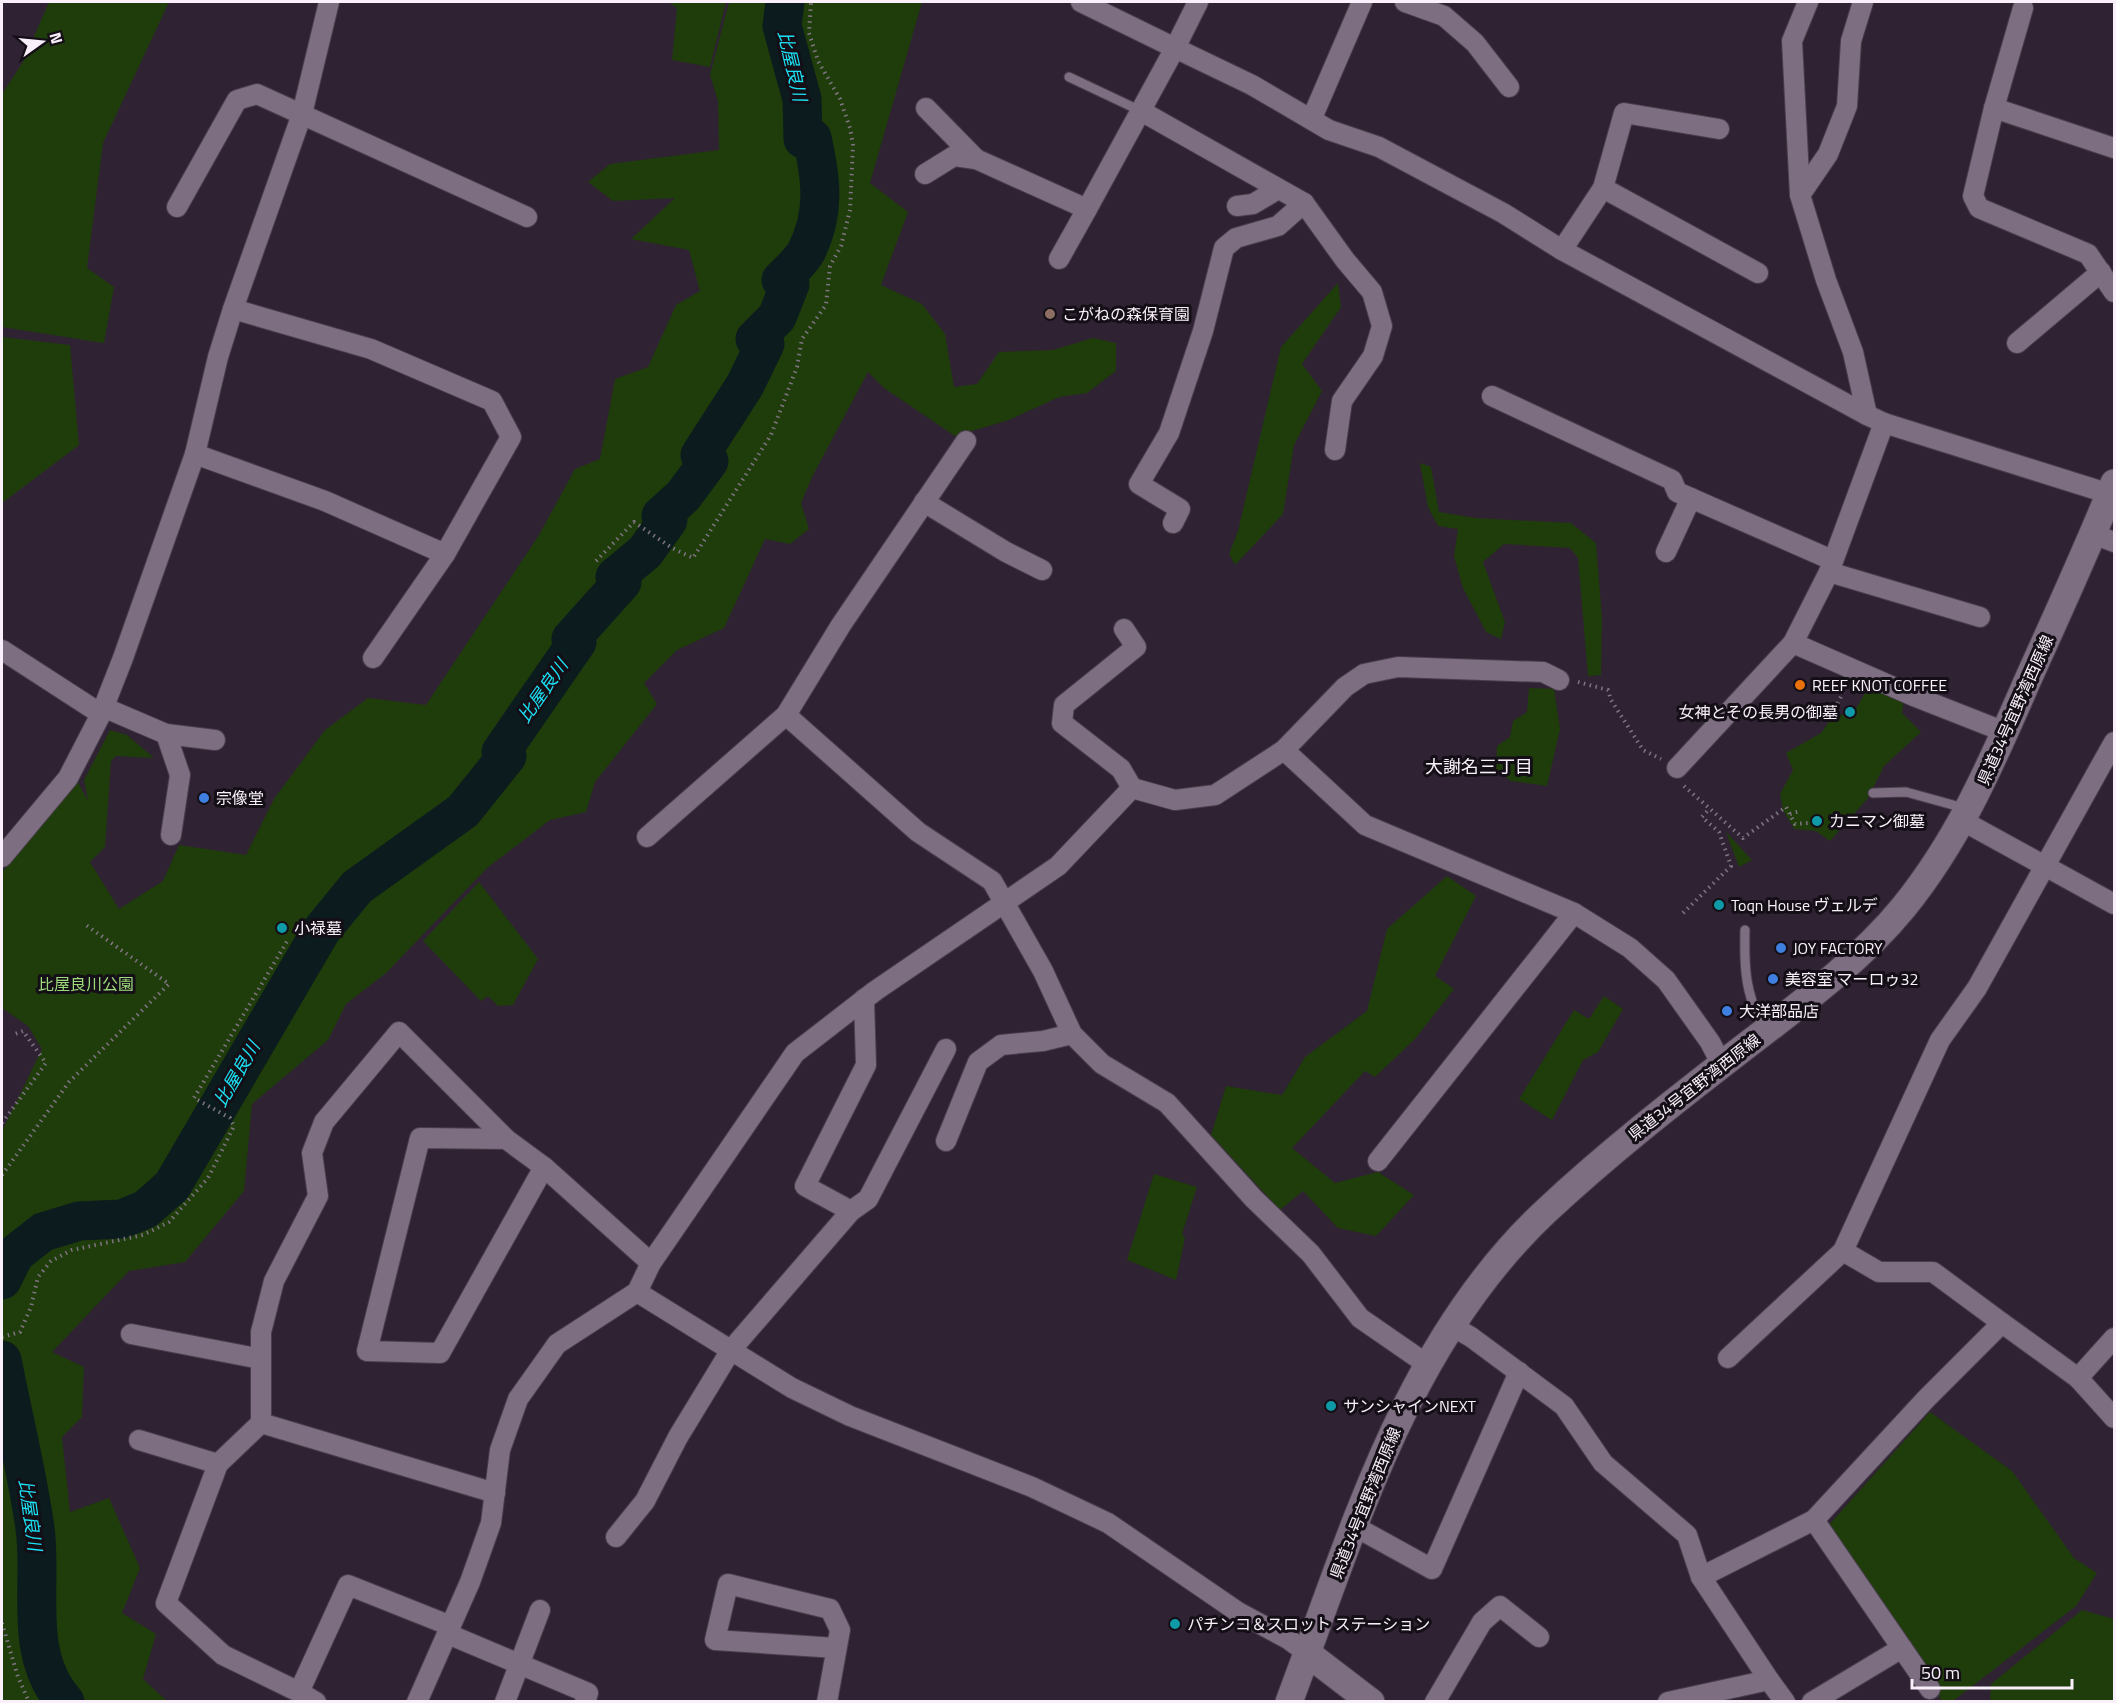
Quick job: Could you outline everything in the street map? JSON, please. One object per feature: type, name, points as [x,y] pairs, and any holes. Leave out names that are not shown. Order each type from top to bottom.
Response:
[{"type":"main road","name":"県道34号宜野湾西原線","points":[[1289,1701],[1383,1451],[1428,1365],[1452,1326],[1496,1265],[1546,1210],[1648,1122],[1766,1030],[1876,937],[1919,887],[1966,815],[2005,732],[2104,538],[2112,488]]},
{"type":"main road","points":[[1307,1653],[1371,1701]]},
{"type":"street","points":[[2,857],[68,778],[102,710],[195,454],[218,357],[233,309],[302,114],[329,2]]},
{"type":"street","points":[[1081,2],[1312,118],[1329,130],[1379,147],[1503,213],[1562,250],[1876,419],[2112,488]]},
{"type":"street","points":[[1059,259],[1198,2]]},
{"type":"street","points":[[1312,118],[1362,2]]},
{"type":"street","points":[[1405,2],[1444,16],[1475,43],[1509,87]]},
{"type":"street","points":[[1677,768],[1793,642],[1831,566],[1876,419],[1800,195],[1792,41],[1808,2]]},
{"type":"street","points":[[1800,195],[1828,154],[1847,106],[1851,41],[1863,2]]},
{"type":"street","points":[[2023,8],[1994,108],[1973,196],[1978,208],[2088,254],[2115,292]]},
{"type":"street","points":[[177,207],[237,100],[257,94],[527,217]]},
{"type":"street","points":[[926,108],[976,159]]},
{"type":"street","points":[[1994,108],[2115,148]]},
{"type":"street","points":[[1141,111],[1304,203],[1345,260],[1372,292],[1382,326],[1373,356],[1342,401],[1335,450]]},
{"type":"street","points":[[1562,250],[1603,188],[1624,113],[1719,129]]},
{"type":"street","points":[[925,174],[954,156],[976,159],[1087,208]]},
{"type":"street","points":[[1603,188],[1758,273]]},
{"type":"street","points":[[1237,206],[1253,204],[1278,189]]},
{"type":"street","points":[[1173,523],[1180,509],[1139,484],[1169,433],[1203,331],[1224,248],[1236,238],[1278,226],[1304,203]]},
{"type":"street","points":[[2017,343],[2101,272]]},
{"type":"street","points":[[233,309],[371,349],[492,401],[511,437],[446,554],[373,658]]},
{"type":"street","points":[[1492,396],[1672,480],[1677,492],[1831,566],[1980,617]]},
{"type":"street","points":[[647,837],[786,715],[841,625],[966,441]]},
{"type":"street","points":[[195,454],[325,501],[446,554]]},
{"type":"street","points":[[1666,552],[1691,498]]},
{"type":"street","points":[[924,502],[1006,552],[1042,570]]},
{"type":"street","points":[[1124,629],[1136,647],[1064,705],[1062,723],[1121,769],[1132,788],[1175,800],[1215,795],[1284,750],[1345,687],[1364,674],[1409,667],[1543,672],[1559,680]]},
{"type":"street","points":[[1793,642],[1926,701],[2005,732]]},
{"type":"street","points":[[2,650],[102,710],[166,734],[215,740]]},
{"type":"street","points":[[786,715],[918,832],[992,881],[1043,971],[1072,1034],[1102,1064],[1167,1103],[1254,1199],[1311,1254],[1360,1318],[1428,1365]]},
{"type":"street","points":[[166,734],[180,775],[171,835]]},
{"type":"street","points":[[1728,1358],[1843,1251],[1940,1040],[1977,988],[2115,742]]},
{"type":"street","points":[[1284,750],[1365,825],[1574,913],[1630,948],[1666,980],[1710,1042],[1722,1065]]},
{"type":"street","points":[[417,1701],[449,1630],[491,1523],[500,1450],[518,1399],[557,1344],[637,1292],[651,1263],[795,1053],[864,999],[1058,866],[1132,788]]},
{"type":"street","points":[[1966,815],[2115,904]]},
{"type":"street","points":[[1378,1161],[1574,913]]},
{"type":"street","points":[[850,1212],[806,1186],[866,1065],[864,999]]},
{"type":"street","points":[[585,1701],[588,1693],[519,1666],[449,1630],[348,1585],[308,1697],[223,1655],[166,1603],[218,1464],[261,1423],[261,1332],[274,1281],[318,1196],[312,1153],[324,1122],[399,1032],[506,1139],[544,1167],[651,1263]]},
{"type":"street","points":[[946,1141],[978,1062],[1001,1045],[1043,1041],[1072,1034]]},
{"type":"street","points":[[616,1537],[645,1501],[678,1437],[731,1350],[850,1212],[868,1199],[946,1049]]},
{"type":"street","points":[[506,1139],[420,1138],[367,1351],[440,1353],[544,1167]]},
{"type":"street","points":[[1843,1251],[1879,1272],[1933,1272],[2078,1378],[2115,1418]]},
{"type":"street","points":[[637,1292],[792,1388],[850,1416],[1032,1487],[1108,1523],[1238,1612],[1288,1639],[1307,1653]]},
{"type":"street","points":[[1701,1577],[1814,1520],[1926,1399],[2002,1323]]},
{"type":"street","points":[[1452,1326],[1564,1406],[1603,1463],[1687,1535],[1701,1577],[1785,1701]]},
{"type":"street","points":[[131,1334],[261,1359]]},
{"type":"street","points":[[2078,1378],[2115,1338]]},
{"type":"street","points":[[1354,1526],[1432,1569],[1519,1372]]},
{"type":"street","points":[[261,1423],[495,1493]]},
{"type":"street","points":[[139,1440],[218,1464]]},
{"type":"street","points":[[1814,1520],[1930,1689]]},
{"type":"street","points":[[827,1701],[840,1630],[830,1609],[729,1584],[715,1640],[836,1648]]},
{"type":"street","points":[[1435,1701],[1482,1622],[1500,1606],[1539,1637]]},
{"type":"street","points":[[505,1701],[540,1610]]},
{"type":"street","points":[[1812,1701],[1902,1648]]},
{"type":"street","points":[[1668,1701],[1769,1680]]},
{"type":"lane","points":[[1069,77],[1141,111]]},
{"type":"lane","points":[[1873,793],[1906,792],[1966,815]]},
{"type":"lane","points":[[1744,930],[1744,973],[1750,1001],[1766,1030]]},
{"type":"path","points":[[596,561],[634,522],[672,548],[693,558],[771,435],[797,367],[802,339],[826,305],[830,266],[841,246],[850,210],[853,145],[840,99],[818,61],[808,33],[811,2]]},
{"type":"path","points":[[1559,680],[1588,683],[1608,690],[1611,700],[1643,750],[1677,768],[1685,789],[1743,838],[1786,807],[1795,824],[1808,823]]},
{"type":"path","points":[[1683,913],[1731,866],[1719,832],[1702,817],[1709,809]]},
{"type":"path","points":[[1790,814],[1800,811]]},
{"type":"path","points":[[2,1174],[69,1082],[169,984],[86,925]]},
{"type":"path","points":[[2,1337],[20,1332],[31,1307],[38,1277],[51,1262],[72,1250],[143,1235],[169,1222],[192,1199],[208,1178],[234,1126],[230,1118],[194,1098],[289,938]]},
{"type":"path","points":[[2,1123],[46,1063],[23,1031],[15,1034]]},
{"type":"path","points":[[2,1623],[18,1677],[29,1701]]},
{"type":"green space","points":[[49,2],[169,2],[103,143],[87,268],[114,287],[104,343],[2,327],[2,94],[23,62]]},
{"type":"green space","points":[[669,2],[726,2],[710,67],[672,60],[677,8]]},
{"type":"green space","name":"比屋良川公園","points":[[729,2],[922,2],[870,183],[908,212],[881,285],[922,304],[945,334],[954,387],[977,384],[999,352],[1053,350],[1093,338],[1116,343],[1116,371],[1087,393],[1059,397],[1009,420],[955,436],[884,388],[868,372],[812,477],[801,503],[809,529],[790,544],[765,539],[724,628],[677,650],[644,683],[657,704],[595,782],[586,812],[550,820],[487,868],[386,973],[346,1004],[328,1040],[252,1104],[244,1191],[185,1262],[129,1271],[52,1352],[84,1367],[82,1417],[62,1437],[70,1512],[109,1498],[140,1568],[122,1613],[156,1634],[143,1679],[167,1701],[2,1701],[2,1131],[42,1049],[28,1026],[2,1008],[2,872],[78,782],[88,801],[84,780],[110,730],[127,735],[154,758],[116,756],[111,761],[105,847],[90,862],[119,909],[163,881],[179,845],[246,855],[274,799],[325,730],[368,698],[426,705],[539,535],[575,469],[600,459],[615,379],[648,367],[676,305],[700,291],[689,250],[631,239],[675,198],[613,201],[588,182],[610,164],[719,150],[718,101],[710,75]]},
{"type":"green space","points":[[1338,283],[1341,307],[1302,364],[1322,391],[1294,445],[1283,514],[1235,565],[1229,554],[1238,531],[1281,347]]},
{"type":"green space","points":[[2,337],[70,345],[79,445],[2,503]]},
{"type":"green space","points":[[1420,463],[1431,467],[1439,512],[1475,518],[1571,523],[1596,543],[1602,618],[1601,675],[1588,676],[1578,558],[1570,548],[1504,544],[1483,562],[1505,622],[1501,639],[1486,632],[1463,588],[1454,556],[1458,529],[1438,526],[1428,507]]},
{"type":"green space","points":[[1871,683],[1904,699],[1902,713],[1921,732],[1884,766],[1868,798],[1830,841],[1816,831],[1794,829],[1783,810],[1780,794],[1793,770],[1786,753],[1821,733],[1835,713],[1851,717]]},
{"type":"green space","points":[[1529,688],[1554,689],[1560,729],[1547,786],[1511,781],[1496,770],[1497,746],[1510,737],[1513,721],[1527,712]]},
{"type":"green space","points":[[1726,832],[1752,860],[1739,867]]},
{"type":"green space","points":[[1447,876],[1476,896],[1435,976],[1454,989],[1415,1039],[1375,1077],[1365,1071],[1292,1148],[1335,1183],[1378,1172],[1414,1195],[1376,1236],[1338,1228],[1303,1191],[1280,1210],[1211,1135],[1226,1086],[1282,1095],[1305,1057],[1367,1011],[1387,929]]},
{"type":"green space","points":[[479,882],[538,959],[513,1005],[498,1006],[488,996],[481,1001],[423,941]]},
{"type":"green space","points":[[1604,996],[1623,1009],[1598,1052],[1583,1060],[1552,1120],[1519,1099],[1574,1010],[1589,1019]]},
{"type":"green space","points":[[1154,1174],[1197,1187],[1182,1234],[1185,1238],[1176,1280],[1127,1260]]},
{"type":"green space","points":[[1930,1412],[2012,1471],[2074,1558],[2097,1573],[2076,1606],[1953,1701],[1942,1701],[1827,1527]]},
{"type":"green space","points":[[2082,1610],[2114,1619],[2114,1701],[1990,1701],[1991,1684]]},
{"type":"waterway","name":"比屋良川","points":[[2,1280],[15,1254],[43,1232],[79,1221],[122,1219],[146,1209],[172,1186],[321,931],[357,887],[463,811],[507,756],[501,752],[577,642],[571,639],[622,582],[615,577],[645,552],[668,520],[661,516],[683,496],[709,461],[700,455],[745,385],[765,344],[755,339],[777,317],[790,284],[781,280],[806,252],[817,223],[820,195],[815,153],[812,138],[803,139],[802,99],[782,26],[785,2]]},
{"type":"waterway","name":"比屋良川","points":[[2,1360],[35,1528],[37,1618],[43,1663],[52,1683],[65,1702]]},
{"type":"place","name":"こがねの森保育園","points":[[1050,314]]},
{"type":"place","name":"REEF KNOT COFFEE","points":[[1800,685]]},
{"type":"place","name":"女神とその長男の御墓","points":[[1850,712]]},
{"type":"place","name":"宗像堂","points":[[204,798]]},
{"type":"place","name":"カニマン御墓","points":[[1817,821]]},
{"type":"place","name":"Toqn House ヴェルデ","points":[[1719,905]]},
{"type":"place","name":"小禄墓","points":[[282,928]]},
{"type":"place","name":"JOY FACTORY","points":[[1781,948]]},
{"type":"place","name":"美容室 マーロゥ32","points":[[1773,979]]},
{"type":"place","name":"大洋部品店","points":[[1727,1011]]},
{"type":"place","name":"サンシャインNEXT","points":[[1331,1406]]},
{"type":"place","name":"パチンコ＆スロット ステーション","points":[[1175,1624]]},
{"type":"district","name":"大謝名三丁目","points":[[1479,767]]}]
